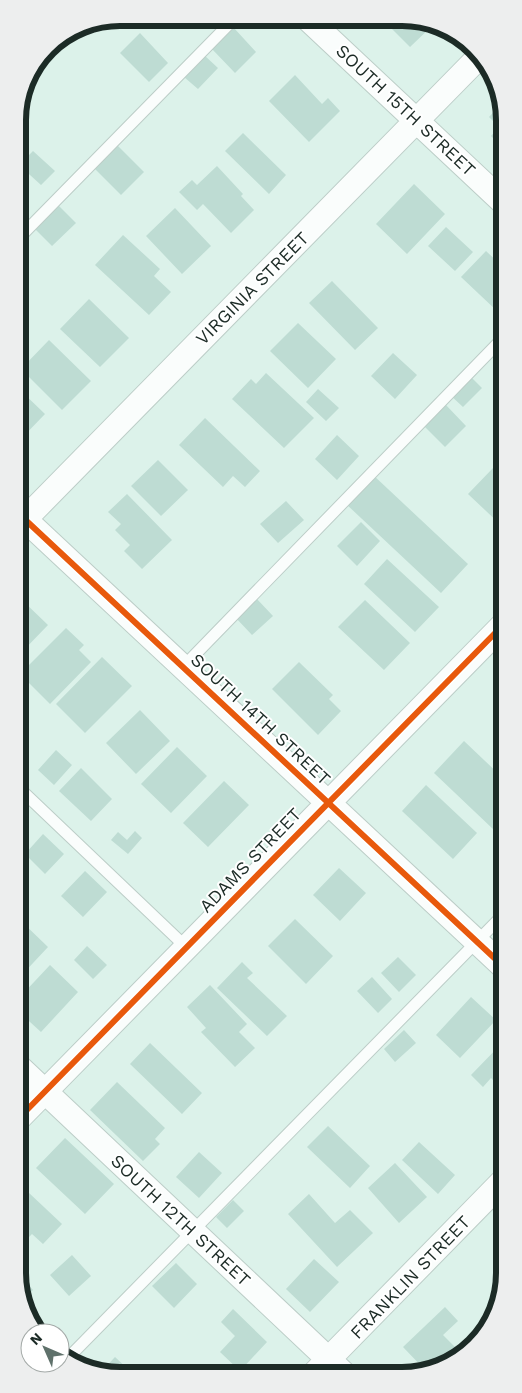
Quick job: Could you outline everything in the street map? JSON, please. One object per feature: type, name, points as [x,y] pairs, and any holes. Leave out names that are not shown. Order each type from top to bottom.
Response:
[{"type":"street","name":"SOUTH 15TH STREET","points":[[316,26],[496,195]]},
{"type":"street","name":"VIRGINIA STREET","points":[[26,512],[418,121],[475,62]]},
{"type":"street","name":"SOUTH 14TH STREET","points":[[26,520],[496,960]]},
{"type":"street","name":"ADAMS STREET","points":[[26,1111],[496,632]]},
{"type":"street","name":"SOUTH 12TH STREET","points":[[26,1073],[194,1231],[327,1367]]},
{"type":"street","name":"FRANKLIN STREET","points":[[331,1367],[496,1189]]},
{"type":"lane","points":[[26,231],[227,26]]},
{"type":"lane","points":[[183,667],[496,345]]},
{"type":"lane","points":[[26,795],[186,947]]},
{"type":"lane","points":[[73,1354],[496,922]]},
{"type":"building","points":[[389,26],[408,26],[428,30],[410,47]]},
{"type":"building","points":[[234,28],[256,52],[235,73],[212,49]]},
{"type":"building","points":[[140,33],[168,63],[149,82],[120,53]]},
{"type":"building","points":[[204,55],[218,68],[198,89],[184,77]]},
{"type":"building","points":[[295,75],[322,104],[328,98],[340,111],[309,142],[269,101]]},
{"type":"building","points":[[495,110],[496,124],[489,117]]},
{"type":"building","points":[[496,130],[496,141],[491,136]]},
{"type":"building","points":[[243,133],[286,175],[269,194],[225,151]]},
{"type":"building","points":[[116,144],[144,172],[121,195],[93,167]]},
{"type":"building","points":[[33,151],[55,171],[41,185],[26,171],[26,158]]},
{"type":"building","points":[[217,166],[243,194],[241,196],[254,210],[231,233],[203,204],[197,210],[179,192],[192,180],[197,185]]},
{"type":"building","points":[[414,184],[445,214],[407,254],[376,224]]},
{"type":"building","points":[[56,203],[76,223],[52,246],[32,226]]},
{"type":"building","points":[[175,208],[211,246],[182,274],[146,236]]},
{"type":"building","points":[[446,227],[473,252],[455,271],[428,246]]},
{"type":"building","points":[[123,235],[160,269],[154,276],[171,292],[149,315],[95,265]]},
{"type":"building","points":[[486,251],[496,260],[496,310],[461,277]]},
{"type":"building","points":[[332,281],[378,328],[355,350],[309,303]]},
{"type":"building","points":[[89,299],[129,338],[100,367],[60,329]]},
{"type":"building","points":[[298,323],[336,359],[308,388],[270,351]]},
{"type":"building","points":[[49,340],[91,381],[62,410],[26,374],[26,364]]},
{"type":"building","points":[[393,353],[417,375],[395,399],[371,376]]},
{"type":"building","points":[[266,373],[314,418],[284,448],[232,399],[251,379],[256,384]]},
{"type":"building","points":[[468,374],[482,388],[463,407],[449,394]]},
{"type":"building","points":[[318,389],[339,408],[326,421],[306,402]]},
{"type":"building","points":[[26,396],[45,414],[26,434]]},
{"type":"building","points":[[445,404],[466,426],[445,447],[423,425]]},
{"type":"building","points":[[205,418],[260,471],[245,487],[233,476],[223,487],[179,445]]},
{"type":"building","points":[[337,435],[359,456],[337,480],[315,459]]},
{"type":"building","points":[[158,460],[188,490],[161,516],[131,486]]},
{"type":"building","points":[[493,468],[496,471],[496,520],[468,494]]},
{"type":"building","points":[[372,474],[468,564],[441,593],[345,503]]},
{"type":"building","points":[[127,494],[172,540],[142,569],[124,551],[130,545],[115,530],[121,524],[108,512]]},
{"type":"building","points":[[286,501],[304,520],[278,543],[260,524]]},
{"type":"building","points":[[361,522],[380,541],[357,566],[337,546]]},
{"type":"building","points":[[387,559],[439,607],[415,632],[364,584]]},
{"type":"building","points":[[256,598],[273,616],[252,635],[235,617]]},
{"type":"building","points":[[365,600],[410,643],[384,670],[338,627]]},
{"type":"building","points":[[26,604],[48,625],[26,648]]},
{"type":"building","points":[[66,628],[84,645],[79,650],[91,662],[50,704],[26,680],[26,668]]},
{"type":"building","points":[[102,657],[132,686],[85,733],[56,704]]},
{"type":"building","points":[[299,662],[333,695],[329,699],[341,711],[318,735],[272,689]]},
{"type":"building","points":[[140,710],[170,741],[136,774],[106,743]]},
{"type":"building","points":[[464,741],[496,771],[496,828],[494,830],[434,773]]},
{"type":"building","points":[[177,747],[207,776],[171,813],[141,784]]},
{"type":"building","points":[[56,750],[72,765],[54,785],[38,770]]},
{"type":"building","points":[[81,768],[112,799],[91,821],[59,791]]},
{"type":"building","points":[[224,781],[249,805],[208,847],[183,823]]},
{"type":"building","points":[[426,785],[477,833],[453,859],[402,811]]},
{"type":"building","points":[[135,831],[142,838],[128,854],[111,840],[118,832],[127,840]]},
{"type":"building","points":[[43,834],[64,854],[45,874],[26,853]]},
{"type":"building","points":[[339,868],[366,893],[340,921],[313,895]]},
{"type":"building","points":[[85,871],[107,892],[83,917],[61,896]]},
{"type":"building","points":[[295,919],[333,956],[306,984],[268,946]]},
{"type":"building","points":[[26,926],[48,947],[26,971]]},
{"type":"building","points":[[87,946],[107,965],[93,979],[74,960]]},
{"type":"building","points":[[398,957],[416,975],[399,992],[381,973]]},
{"type":"building","points":[[242,962],[253,973],[247,978],[287,1016],[267,1036],[217,988]]},
{"type":"building","points":[[50,965],[78,992],[41,1032],[26,1018],[26,991]]},
{"type":"building","points":[[372,977],[392,999],[378,1013],[357,991]]},
{"type":"building","points":[[210,985],[247,1024],[239,1032],[255,1048],[235,1067],[201,1032],[206,1028],[187,1007]]},
{"type":"building","points":[[471,997],[496,1020],[460,1058],[436,1035]]},
{"type":"building","points":[[404,1030],[416,1043],[395,1062],[384,1049]]},
{"type":"building","points":[[150,1043],[202,1093],[182,1114],[130,1064]]},
{"type":"building","points":[[496,1049],[496,1083],[491,1078],[483,1087],[471,1075]]},
{"type":"building","points":[[117,1082],[165,1128],[155,1139],[160,1144],[143,1161],[90,1110]]},
{"type":"building","points":[[328,1126],[370,1166],[350,1188],[307,1147]]},
{"type":"building","points":[[65,1138],[114,1184],[85,1214],[36,1168]]},
{"type":"building","points":[[419,1142],[455,1175],[438,1194],[402,1160]]},
{"type":"building","points":[[199,1152],[222,1173],[199,1198],[176,1177]]},
{"type":"building","points":[[395,1163],[427,1197],[399,1223],[368,1188]]},
{"type":"building","points":[[28,1192],[62,1224],[43,1244],[32,1234],[26,1240],[26,1194]]},
{"type":"building","points":[[309,1194],[335,1223],[350,1210],[373,1233],[337,1267],[288,1214]]},
{"type":"building","points":[[233,1200],[244,1211],[227,1228],[216,1217]]},
{"type":"building","points":[[72,1255],[91,1276],[69,1296],[50,1275]]},
{"type":"building","points":[[314,1259],[339,1282],[310,1312],[286,1289]]},
{"type":"building","points":[[176,1263],[197,1284],[174,1308],[152,1286]]},
{"type":"building","points":[[27,1283],[33,1290],[29,1294]]},
{"type":"building","points":[[445,1307],[458,1321],[443,1335],[457,1349],[438,1360],[420,1365],[403,1347]]},
{"type":"building","points":[[233,1309],[267,1342],[244,1367],[236,1367],[220,1352],[235,1336],[221,1322]]},
{"type":"building","points":[[115,1357],[126,1367],[120,1367],[107,1366]]},
{"type":"cycle path","points":[[26,520],[496,960]]},
{"type":"cycle path","points":[[26,1111],[496,632]]}]
